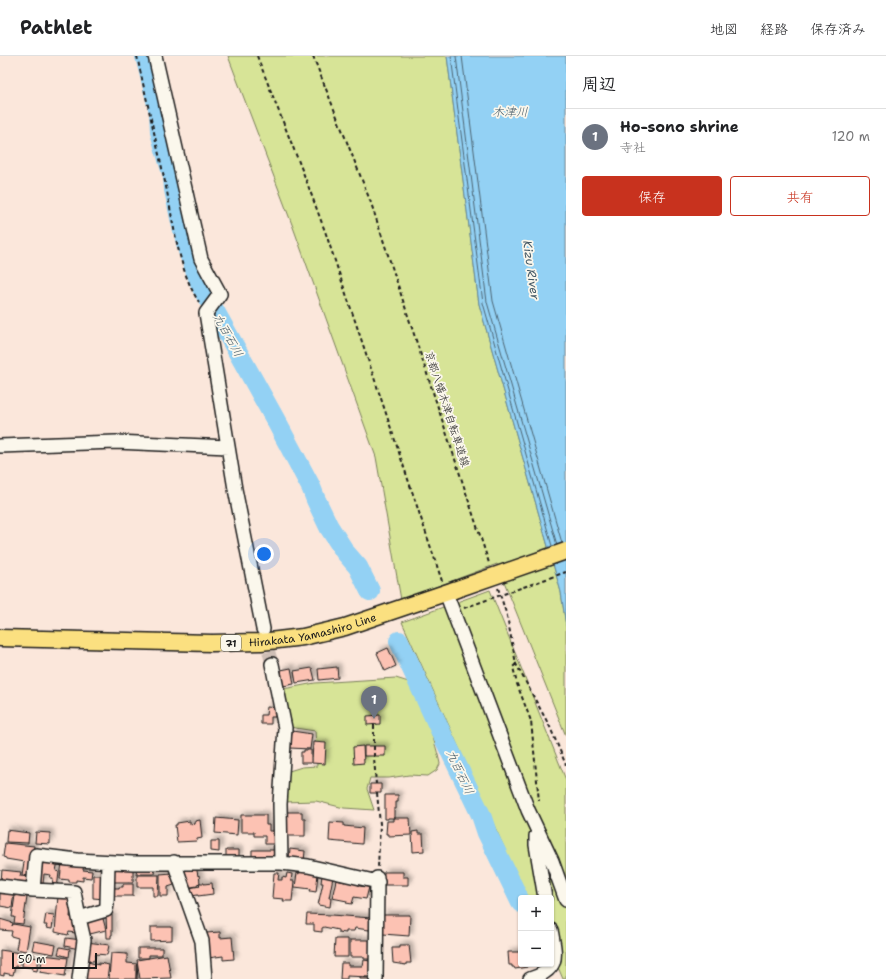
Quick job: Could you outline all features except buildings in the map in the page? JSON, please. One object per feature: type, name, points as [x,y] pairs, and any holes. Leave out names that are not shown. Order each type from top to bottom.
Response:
[{"type":"main road","name":"Hirakata Yamashiro Line","points":[[0,638],[204,643],[261,642],[303,637],[345,627],[566,551]]},
{"type":"street","points":[[155,56],[201,259],[220,294],[206,313],[235,489],[263,629]]},
{"type":"street","points":[[0,446],[116,442],[228,447]]},
{"type":"street","points":[[450,592],[528,810],[552,861],[566,900]]},
{"type":"street","points":[[272,664],[285,728],[280,804],[281,863]]},
{"type":"street","points":[[536,828],[536,845],[545,895]]},
{"type":"street","points":[[33,890],[36,855],[108,862],[281,863],[308,866],[378,880],[376,979]]},
{"type":"street","points":[[79,918],[106,910],[108,862]]},
{"type":"street","points":[[174,862],[202,941],[204,979]]},
{"type":"street","points":[[0,886],[33,890],[74,892],[84,940],[79,979]]},
{"type":"street","points":[[537,978],[552,967],[555,954],[551,931]]},
{"type":"path","points":[[137,56],[159,152],[179,251],[191,290],[206,313]]},
{"type":"path","points":[[257,56],[326,234],[450,592]]},
{"type":"path","name":"京都八幡木津自転車道線","points":[[313,56],[371,203],[490,564]]},
{"type":"path","points":[[464,608],[566,572]]},
{"type":"path","points":[[497,586],[507,616],[516,664],[550,727],[566,765]]},
{"type":"path","points":[[516,664],[513,667],[517,684],[531,721],[539,802]]},
{"type":"path","points":[[374,725],[376,784]]},
{"type":"path","points":[[377,793],[380,824],[378,880]]},
{"type":"green space","points":[[228,56],[447,56],[479,304],[561,592],[566,626],[566,736],[497,564],[401,600],[376,457],[293,227]]},
{"type":"green space","points":[[490,590],[566,780],[566,979],[563,979],[554,958],[554,895],[526,895],[402,622]]},
{"type":"green space","points":[[396,678],[411,684],[419,697],[439,757],[440,764],[437,770],[428,776],[409,775],[389,778],[370,778],[367,789],[374,810],[344,808],[316,801],[283,802],[285,780],[289,771],[302,767],[317,766],[315,731],[289,727],[283,689],[315,683]]},
{"type":"water","name":"木津川","points":[[447,56],[566,56],[566,626],[561,592],[479,304]]},
{"type":"waterway","name":"九百石川","points":[[145,56],[159,112],[160,132],[173,177],[174,190],[188,251],[202,288],[275,419],[311,487],[329,527],[345,552],[358,567],[370,591]]},
{"type":"waterway","name":"九百石川","points":[[399,641],[518,897]]},
{"type":"tunnel","points":[[264,633],[272,664]]},
{"type":"place","name":"Ho-sono shrine","points":[[374,719]]},
{"type":"water label","name":"Kizu River","points":[[531,270]]}]
